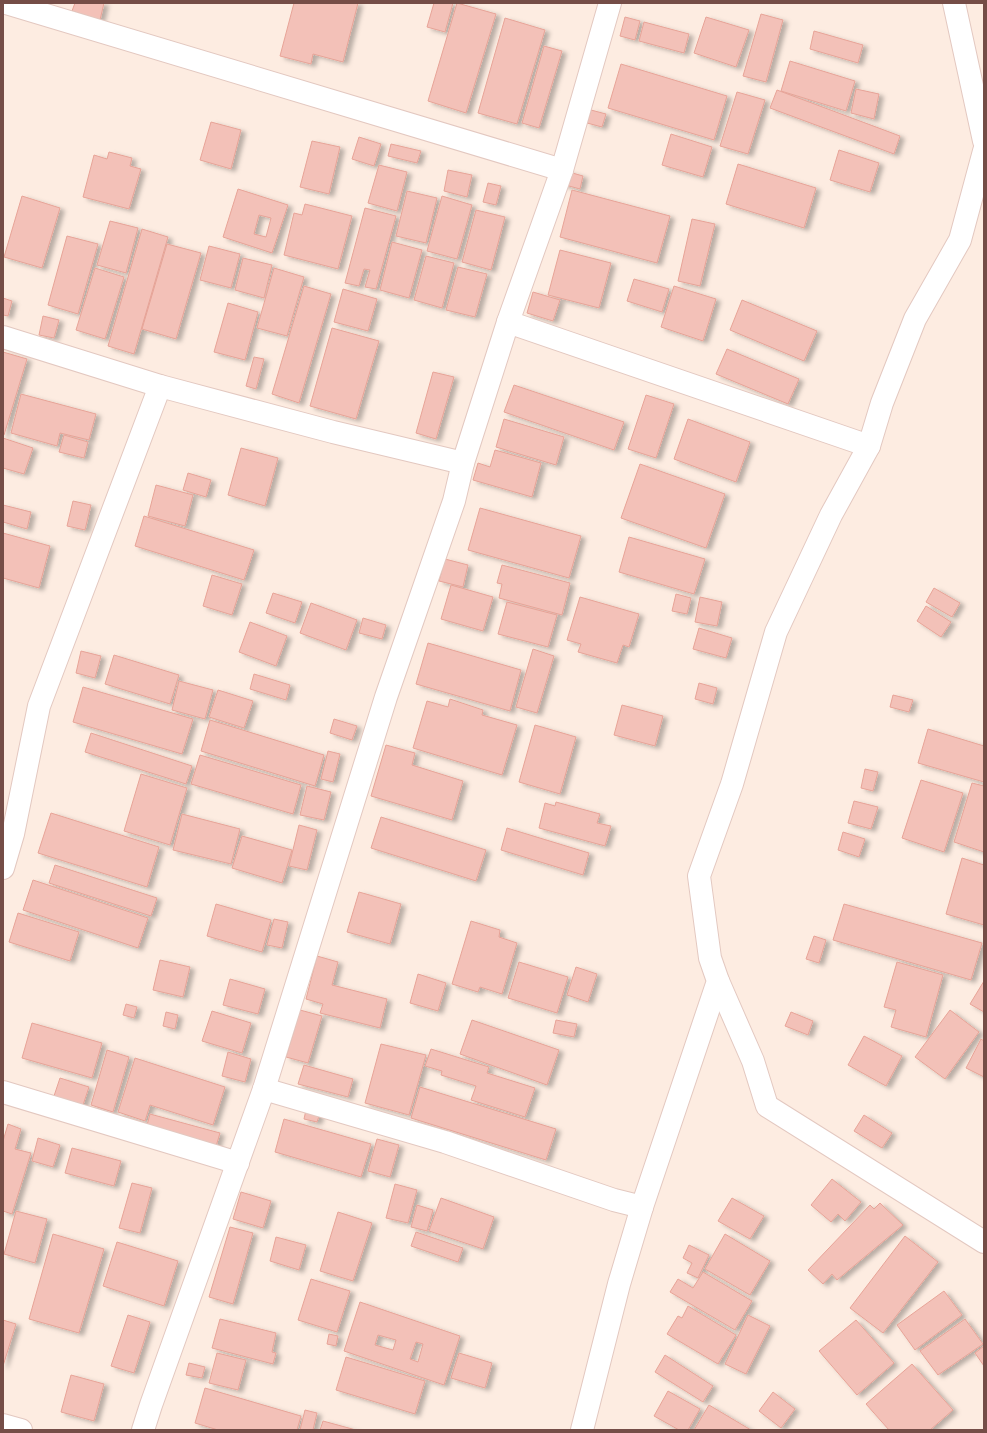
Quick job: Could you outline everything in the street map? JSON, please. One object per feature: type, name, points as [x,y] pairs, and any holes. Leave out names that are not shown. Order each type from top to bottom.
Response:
[{"type":"street","points":[[6,3],[562,170]]},
{"type":"street","points":[[143,1430],[264,1089],[386,697],[454,501],[463,463],[508,322],[562,170],[610,3]]},
{"type":"street","points":[[954,3],[984,141]]},
{"type":"street","points":[[984,151],[960,240],[915,319],[882,403],[869,446],[831,515],[776,632],[732,784],[699,876],[710,958],[718,981],[753,1061],[767,1106],[984,1242]]},
{"type":"street","points":[[508,322],[869,446]]},
{"type":"street","points":[[3,337],[160,386],[333,432],[463,463]]},
{"type":"street","points":[[3,868],[13,834],[39,706],[160,386]]},
{"type":"street","points":[[582,1430],[619,1284],[642,1207],[718,981]]},
{"type":"street","points":[[264,1089],[445,1142],[614,1200],[642,1207]]},
{"type":"street","points":[[3,1092],[238,1163]]},
{"type":"street","points":[[3,1425],[21,1430]]},
{"type":"building","points":[[75,3],[104,3],[100,20],[72,11]]},
{"type":"building","points":[[294,3],[358,3],[343,62],[313,54],[311,64],[280,56]]},
{"type":"building","points":[[434,3],[453,3],[445,32],[427,27]]},
{"type":"building","points":[[457,3],[496,14],[466,113],[428,101]]},
{"type":"building","points":[[761,14],[783,20],[766,82],[743,76]]},
{"type":"building","points":[[625,17],[640,21],[635,40],[620,36]]},
{"type":"building","points":[[706,17],[749,30],[736,67],[694,53]]},
{"type":"building","points":[[505,18],[545,30],[517,124],[478,113]]},
{"type":"building","points":[[644,22],[689,34],[684,53],[639,41]]},
{"type":"building","points":[[814,31],[863,45],[858,63],[810,49]]},
{"type":"building","points":[[544,46],[562,51],[539,128],[522,123]]},
{"type":"building","points":[[790,61],[855,81],[846,111],[781,91]]},
{"type":"building","points":[[621,64],[727,96],[714,140],[608,108]]},
{"type":"building","points":[[856,89],[879,94],[874,119],[851,113]]},
{"type":"building","points":[[777,90],[900,136],[894,154],[770,108]]},
{"type":"building","points":[[737,92],[765,100],[748,154],[720,146]]},
{"type":"building","points":[[591,110],[606,114],[602,127],[587,123]]},
{"type":"building","points":[[211,122],[241,130],[231,169],[200,160]]},
{"type":"building","points":[[671,134],[712,147],[703,177],[662,165]]},
{"type":"building","points":[[359,137],[381,144],[374,166],[352,159]]},
{"type":"building","points":[[312,141],[340,147],[329,194],[300,187]]},
{"type":"building","points":[[391,144],[421,151],[417,163],[388,156]]},
{"type":"building","points":[[839,150],[879,163],[870,192],[830,180]]},
{"type":"building","points":[[109,152],[132,158],[130,166],[141,169],[129,209],[83,197],[94,155],[107,159]]},
{"type":"building","points":[[738,164],[816,188],[804,228],[726,204]]},
{"type":"building","points":[[379,165],[407,172],[397,211],[368,203]]},
{"type":"building","points":[[448,170],[472,175],[467,197],[444,191]]},
{"type":"building","points":[[562,170],[583,176],[580,189],[558,183]]},
{"type":"building","points":[[488,183],[501,186],[496,205],[483,202]]},
{"type":"building","points":[[238,189],[288,205],[272,253],[223,237]],"holes":[[[259,215],[271,218],[266,237],[254,234]]]},
{"type":"building","points":[[572,190],[670,216],[657,263],[560,237]]},
{"type":"building","points":[[407,191],[437,198],[426,243],[396,236]]},
{"type":"building","points":[[22,196],[60,208],[42,268],[4,257]]},
{"type":"building","points":[[442,196],[472,205],[457,259],[427,251]]},
{"type":"building","points":[[305,204],[352,216],[338,269],[284,255],[294,213],[302,215]]},
{"type":"building","points":[[365,208],[396,216],[376,289],[365,287],[370,270],[364,269],[359,286],[345,283]]},
{"type":"building","points":[[476,210],[505,217],[491,270],[462,262]]},
{"type":"building","points":[[692,219],[715,224],[700,286],[678,281]]},
{"type":"building","points":[[110,221],[138,228],[126,273],[97,265]]},
{"type":"building","points":[[142,229],[168,237],[134,354],[108,346]]},
{"type":"building","points":[[67,236],[98,244],[78,314],[48,305]]},
{"type":"building","points":[[392,242],[422,250],[409,298],[380,290]]},
{"type":"building","points":[[167,244],[201,253],[176,339],[142,329]]},
{"type":"building","points":[[209,246],[240,254],[231,288],[200,280]]},
{"type":"building","points":[[560,250],[611,263],[599,308],[548,295]]},
{"type":"building","points":[[426,256],[454,263],[442,308],[414,300]]},
{"type":"building","points":[[243,258],[272,265],[264,298],[235,290]]},
{"type":"building","points":[[458,267],[487,274],[475,317],[446,310]]},
{"type":"building","points":[[95,268],[124,277],[105,339],[76,330]]},
{"type":"building","points":[[274,268],[304,277],[287,336],[257,328]]},
{"type":"building","points":[[634,279],[669,289],[662,312],[627,301]]},
{"type":"building","points":[[304,286],[331,294],[299,403],[272,394]]},
{"type":"building","points":[[674,286],[716,299],[703,341],[661,327]]},
{"type":"building","points":[[343,289],[377,299],[368,331],[334,322]]},
{"type":"building","points":[[533,292],[560,300],[553,321],[527,313]]},
{"type":"building","points":[[3,298],[12,301],[8,316],[3,315]]},
{"type":"building","points":[[742,300],[817,331],[804,361],[730,330]]},
{"type":"building","points":[[228,303],[258,312],[245,360],[214,352]]},
{"type":"building","points":[[43,316],[59,320],[54,338],[39,335]]},
{"type":"building","points":[[332,328],[379,341],[356,419],[310,406]]},
{"type":"building","points":[[727,349],[799,379],[788,404],[716,374]]},
{"type":"building","points":[[3,352],[27,359],[4,435],[3,435]]},
{"type":"building","points":[[254,357],[264,359],[256,389],[246,386]]},
{"type":"building","points":[[433,372],[454,377],[436,439],[416,433]]},
{"type":"building","points":[[514,385],[624,422],[614,450],[504,412]]},
{"type":"building","points":[[21,394],[96,414],[89,440],[60,433],[57,446],[11,433]]},
{"type":"building","points":[[646,395],[674,404],[656,458],[628,449]]},
{"type":"building","points":[[504,419],[564,437],[556,465],[496,447]]},
{"type":"building","points":[[688,419],[750,442],[736,482],[674,459]]},
{"type":"building","points":[[64,435],[88,442],[84,458],[59,452]]},
{"type":"building","points":[[3,438],[33,448],[24,474],[3,468]]},
{"type":"building","points":[[241,448],[278,458],[265,506],[228,495]]},
{"type":"building","points":[[495,450],[541,463],[532,497],[473,480],[478,463],[490,467]]},
{"type":"building","points":[[640,464],[725,494],[706,548],[621,518]]},
{"type":"building","points":[[188,473],[211,480],[206,497],[183,490]]},
{"type":"building","points":[[156,485],[193,495],[185,526],[148,516]]},
{"type":"building","points":[[73,501],[91,505],[85,530],[67,526]]},
{"type":"building","points":[[3,505],[31,512],[27,529],[3,522]]},
{"type":"building","points":[[480,508],[581,536],[569,578],[468,550]]},
{"type":"building","points":[[144,516],[254,550],[244,580],[135,546]]},
{"type":"building","points":[[3,533],[50,546],[39,588],[3,578]]},
{"type":"building","points":[[629,537],[705,559],[694,594],[619,572]]},
{"type":"building","points":[[445,559],[468,565],[463,587],[439,581]]},
{"type":"building","points":[[502,565],[570,583],[562,615],[499,598],[502,584],[497,583]]},
{"type":"building","points":[[212,575],[242,584],[232,615],[203,606]]},
{"type":"building","points":[[451,585],[493,597],[483,631],[441,619]]},
{"type":"building","points":[[934,588],[960,603],[952,617],[926,602]]},
{"type":"building","points":[[273,593],[302,602],[295,623],[266,613]]},
{"type":"building","points":[[676,594],[691,598],[687,614],[672,611]]},
{"type":"building","points":[[580,597],[639,614],[629,647],[623,645],[617,663],[578,652],[581,644],[567,640]]},
{"type":"building","points":[[700,597],[722,602],[717,626],[695,622]]},
{"type":"building","points":[[507,602],[557,615],[548,647],[498,634]]},
{"type":"building","points":[[311,603],[357,620],[346,650],[300,633]]},
{"type":"building","points":[[926,606],[951,622],[941,637],[917,621]]},
{"type":"building","points":[[363,618],[386,625],[382,639],[359,633]]},
{"type":"building","points":[[250,622],[287,636],[276,666],[239,652]]},
{"type":"building","points":[[699,628],[732,638],[726,658],[693,649]]},
{"type":"building","points":[[428,643],[521,670],[510,711],[416,684]]},
{"type":"building","points":[[533,649],[554,656],[537,713],[516,707]]},
{"type":"building","points":[[81,651],[101,656],[95,678],[76,673]]},
{"type":"building","points":[[114,655],[179,675],[170,704],[105,684]]},
{"type":"building","points":[[254,674],[290,685],[286,700],[250,689]]},
{"type":"building","points":[[179,681],[213,690],[205,719],[172,710]]},
{"type":"building","points":[[699,683],[717,688],[713,704],[695,699]]},
{"type":"building","points":[[83,687],[193,719],[182,754],[73,722]]},
{"type":"building","points":[[218,690],[253,701],[244,728],[209,717]]},
{"type":"building","points":[[893,695],[913,700],[909,712],[890,707]]},
{"type":"building","points":[[450,699],[483,710],[482,715],[517,725],[502,775],[413,748],[427,701],[448,707]]},
{"type":"building","points":[[622,705],[663,716],[655,746],[614,735]]},
{"type":"building","points":[[334,719],[357,726],[352,740],[330,733]]},
{"type":"building","points":[[210,720],[324,755],[315,786],[201,751]]},
{"type":"building","points":[[535,725],[576,737],[560,794],[519,782]]},
{"type":"building","points":[[928,729],[984,746],[984,782],[918,763]]},
{"type":"building","points":[[91,733],[192,766],[186,784],[85,752]]},
{"type":"building","points":[[386,745],[415,753],[412,765],[463,781],[452,820],[371,796]]},
{"type":"building","points":[[328,751],[340,754],[333,782],[321,779]]},
{"type":"building","points":[[200,755],[301,785],[293,814],[191,784]]},
{"type":"building","points":[[865,769],[878,772],[873,791],[861,788]]},
{"type":"building","points":[[141,774],[187,788],[170,845],[124,831]]},
{"type":"building","points":[[921,780],[963,793],[944,852],[902,838]]},
{"type":"building","points":[[972,783],[984,786],[984,852],[954,842]]},
{"type":"building","points":[[307,786],[331,792],[324,820],[300,815]]},
{"type":"building","points":[[854,801],[878,807],[871,829],[848,823]]},
{"type":"building","points":[[556,802],[600,814],[597,823],[611,826],[605,846],[539,828],[545,803],[555,806]]},
{"type":"building","points":[[51,813],[159,847],[147,887],[38,853]]},
{"type":"building","points":[[182,814],[240,829],[231,864],[173,850]]},
{"type":"building","points":[[381,817],[486,850],[476,881],[371,848]]},
{"type":"building","points":[[299,825],[317,830],[307,870],[289,866]]},
{"type":"building","points":[[507,828],[589,853],[583,875],[501,850]]},
{"type":"building","points":[[843,832],[865,839],[859,857],[838,850]]},
{"type":"building","points":[[242,836],[292,850],[282,883],[232,868]]},
{"type":"building","points":[[962,858],[984,865],[984,925],[946,914]]},
{"type":"building","points":[[55,865],[157,898],[151,916],[49,883]]},
{"type":"building","points":[[33,880],[148,918],[138,948],[23,910]]},
{"type":"building","points":[[359,892],[401,904],[390,944],[347,932]]},
{"type":"building","points":[[216,904],[271,920],[262,952],[207,936]]},
{"type":"building","points":[[844,904],[982,943],[971,980],[833,940]]},
{"type":"building","points":[[18,913],[79,932],[70,961],[9,942]]},
{"type":"building","points":[[274,919],[288,922],[282,948],[267,945]]},
{"type":"building","points":[[471,921],[500,930],[499,937],[517,943],[502,994],[480,987],[478,992],[452,984]]},
{"type":"building","points":[[814,936],[826,940],[819,963],[806,959]]},
{"type":"building","points":[[317,956],[338,962],[332,985],[387,999],[380,1028],[320,1013],[323,1004],[306,999]]},
{"type":"building","points":[[160,960],[190,967],[183,997],[153,990]]},
{"type":"building","points":[[519,962],[568,977],[557,1013],[508,998]]},
{"type":"building","points":[[897,962],[943,975],[926,1037],[891,1027],[896,1010],[884,1007]]},
{"type":"building","points":[[576,967],[597,974],[588,1002],[567,995]]},
{"type":"building","points":[[418,974],[446,983],[438,1011],[410,1003]]},
{"type":"building","points":[[230,979],[265,989],[258,1014],[223,1005]]},
{"type":"building","points":[[984,981],[984,1012],[970,1004]]},
{"type":"building","points":[[126,1004],[137,1007],[134,1018],[123,1015]]},
{"type":"building","points":[[300,1010],[322,1016],[308,1063],[286,1057]]},
{"type":"building","points":[[950,1010],[979,1032],[945,1079],[915,1057]]},
{"type":"building","points":[[212,1011],[251,1023],[242,1053],[202,1041]]},
{"type":"building","points":[[166,1012],[178,1015],[175,1029],[163,1026]]},
{"type":"building","points":[[791,1012],[813,1021],[808,1035],[785,1026]]},
{"type":"building","points":[[472,1020],[559,1050],[547,1085],[460,1054]]},
{"type":"building","points":[[556,1020],[577,1024],[574,1037],[553,1033]]},
{"type":"building","points":[[32,1023],[102,1043],[92,1078],[22,1058]]},
{"type":"building","points":[[864,1036],[902,1056],[886,1086],[848,1065]]},
{"type":"building","points":[[981,1039],[984,1041],[984,1077],[966,1068]]},
{"type":"building","points":[[381,1044],[426,1055],[409,1115],[365,1103]]},
{"type":"building","points":[[431,1049],[489,1067],[487,1073],[535,1088],[525,1117],[471,1100],[476,1086],[441,1075],[442,1071],[425,1066]]},
{"type":"building","points":[[107,1050],[129,1057],[113,1112],[91,1105]]},
{"type":"building","points":[[228,1052],[251,1059],[245,1082],[222,1076]]},
{"type":"building","points":[[135,1058],[225,1087],[213,1125],[150,1105],[145,1121],[118,1112]]},
{"type":"building","points":[[304,1065],[353,1079],[348,1097],[298,1084]]},
{"type":"building","points":[[60,1078],[89,1087],[82,1108],[53,1099]]},
{"type":"building","points":[[420,1087],[556,1129],[546,1160],[411,1118]]},
{"type":"building","points":[[306,1110],[320,1113],[317,1122],[304,1119]]},
{"type":"building","points":[[150,1114],[220,1133],[214,1153],[145,1133]]},
{"type":"building","points":[[864,1115],[892,1133],[882,1148],[854,1131]]},
{"type":"building","points":[[284,1119],[371,1144],[361,1177],[275,1152]]},
{"type":"building","points":[[8,1124],[21,1129],[15,1149],[31,1153],[12,1214],[3,1211],[3,1141]]},
{"type":"building","points":[[38,1138],[60,1145],[53,1167],[32,1161]]},
{"type":"building","points":[[377,1139],[399,1145],[390,1177],[368,1171]]},
{"type":"building","points":[[72,1148],[121,1161],[114,1186],[65,1173]]},
{"type":"building","points":[[832,1179],[861,1202],[845,1221],[838,1214],[831,1222],[811,1205]]},
{"type":"building","points":[[132,1183],[152,1188],[140,1233],[119,1228]]},
{"type":"building","points":[[395,1184],[417,1190],[408,1223],[386,1218]]},
{"type":"building","points":[[241,1192],[271,1201],[263,1228],[233,1219]]},
{"type":"building","points":[[441,1198],[494,1217],[483,1249],[429,1231]]},
{"type":"building","points":[[732,1198],[764,1216],[750,1239],[718,1221]]},
{"type":"building","points":[[880,1203],[903,1225],[837,1280],[832,1274],[823,1284],[808,1270],[870,1205],[874,1209]]},
{"type":"building","points":[[417,1205],[433,1210],[427,1231],[411,1227]]},
{"type":"building","points":[[16,1211],[47,1219],[35,1263],[4,1254]]},
{"type":"building","points":[[338,1212],[372,1223],[353,1281],[320,1271]]},
{"type":"building","points":[[230,1227],[253,1233],[233,1304],[209,1297]]},
{"type":"building","points":[[416,1232],[463,1248],[458,1262],[411,1246]]},
{"type":"building","points":[[53,1234],[104,1249],[79,1333],[29,1319]]},
{"type":"building","points":[[725,1234],[770,1261],[750,1295],[705,1269]]},
{"type":"building","points":[[905,1236],[938,1262],[883,1333],[850,1308]]},
{"type":"building","points":[[276,1237],[306,1245],[299,1270],[270,1261]]},
{"type":"building","points":[[117,1242],[178,1261],[164,1306],[103,1286]]},
{"type":"building","points":[[689,1245],[709,1255],[698,1278],[687,1273],[692,1263],[683,1258]]},
{"type":"building","points":[[703,1272],[752,1301],[735,1330],[670,1292],[678,1279],[693,1288]]},
{"type":"building","points":[[311,1279],[350,1291],[337,1332],[298,1320]]},
{"type":"building","points":[[944,1291],[962,1315],[915,1350],[897,1325]]},
{"type":"building","points":[[360,1302],[460,1336],[444,1385],[344,1351]],"holes":[[[378,1335],[396,1340],[393,1350],[375,1345]],[[416,1342],[423,1344],[418,1362],[410,1359]]]},
{"type":"building","points":[[688,1306],[736,1335],[718,1364],[667,1334],[678,1316],[682,1318]]},
{"type":"building","points":[[128,1315],[150,1322],[134,1373],[111,1366]]},
{"type":"building","points":[[748,1315],[770,1326],[746,1374],[725,1364]]},
{"type":"building","points":[[220,1319],[276,1333],[272,1352],[276,1353],[273,1364],[212,1348]]},
{"type":"building","points":[[965,1319],[983,1344],[938,1375],[920,1351]]},
{"type":"building","points":[[3,1320],[16,1324],[3,1366]]},
{"type":"building","points":[[856,1320],[894,1363],[857,1395],[819,1351]]},
{"type":"building","points":[[329,1334],[338,1336],[336,1346],[327,1344]]},
{"type":"building","points":[[984,1346],[984,1366],[975,1353]]},
{"type":"building","points":[[217,1353],[246,1360],[238,1390],[209,1383]]},
{"type":"building","points":[[459,1353],[492,1363],[485,1388],[451,1378]]},
{"type":"building","points":[[665,1355],[713,1386],[703,1402],[655,1372]]},
{"type":"building","points":[[346,1357],[425,1381],[415,1414],[336,1390]]},
{"type":"building","points":[[189,1363],[205,1367],[202,1378],[186,1375]]},
{"type":"building","points":[[912,1364],[953,1410],[930,1430],[889,1430],[866,1404]]},
{"type":"building","points":[[71,1375],[104,1384],[94,1421],[61,1412]]},
{"type":"building","points":[[205,1388],[301,1416],[297,1430],[218,1430],[195,1423]]},
{"type":"building","points":[[668,1391],[700,1409],[688,1430],[679,1430],[654,1416]]},
{"type":"building","points":[[773,1392],[795,1409],[781,1428],[759,1411]]},
{"type":"building","points":[[709,1405],[751,1430],[694,1430]]},
{"type":"building","points":[[305,1410],[317,1413],[313,1430],[300,1430]]},
{"type":"building","points":[[323,1421],[356,1430],[320,1430]]}]
